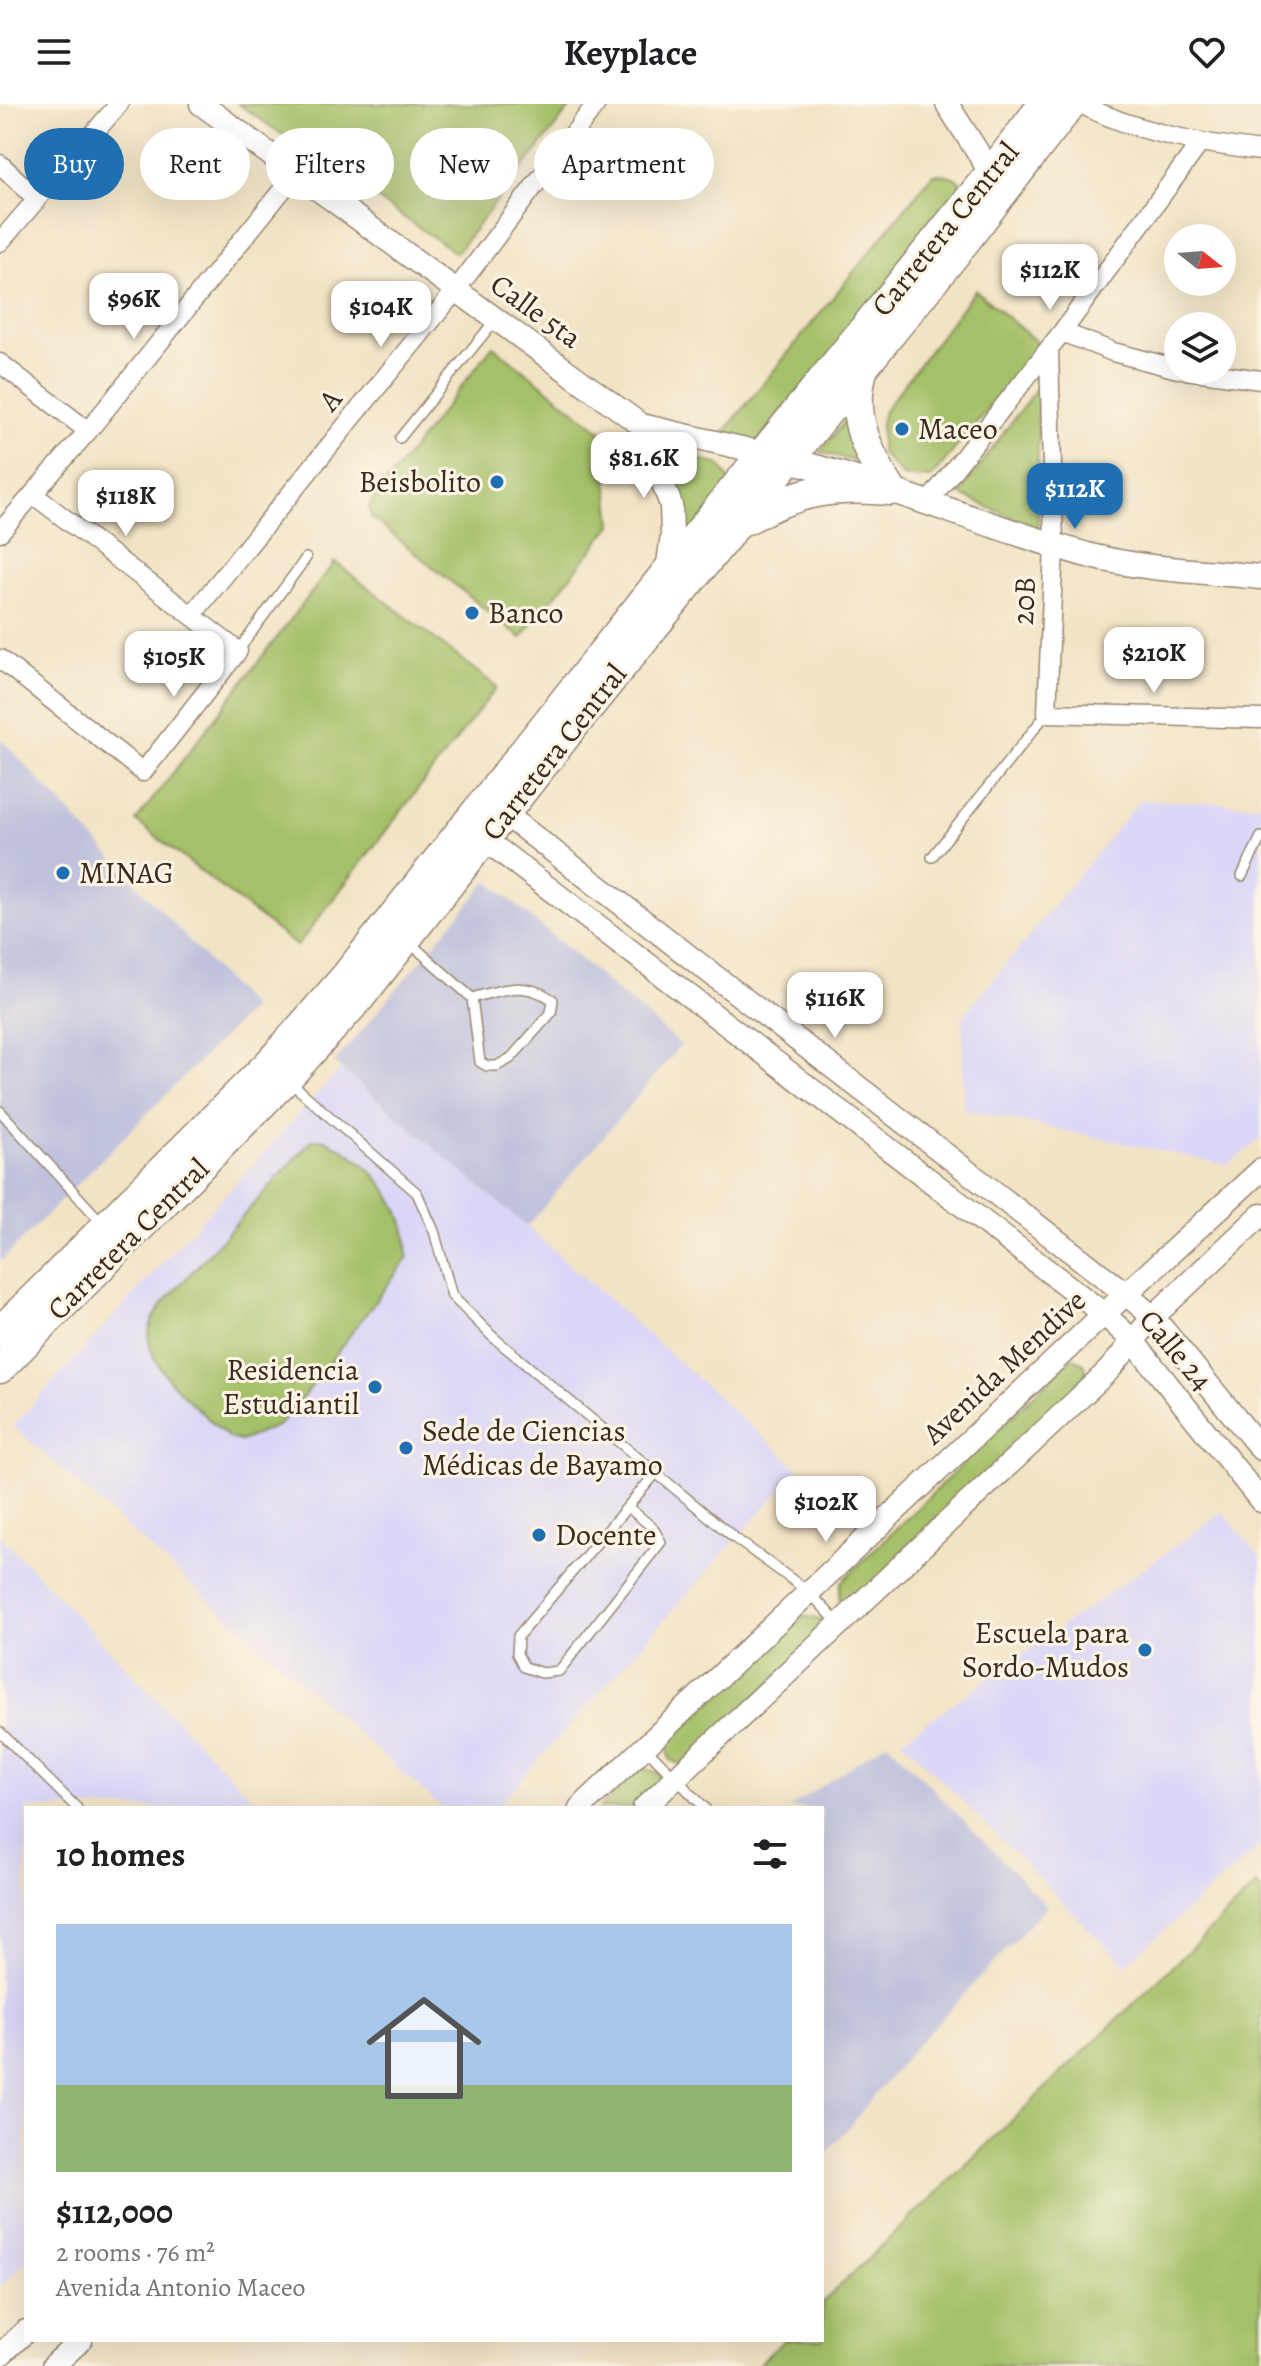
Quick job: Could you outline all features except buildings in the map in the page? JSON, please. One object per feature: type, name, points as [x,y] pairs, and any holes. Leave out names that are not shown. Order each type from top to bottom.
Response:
[{"type":"highway","name":"Carretera Central","points":[[496,807],[666,573],[865,363],[997,182],[1044,104]]},
{"type":"highway","name":"Carretera Central","points":[[278,1071],[343,980],[476,832],[727,535],[776,456],[997,182],[1071,104]]},
{"type":"highway","points":[[865,363],[856,397],[862,433],[871,459],[891,490]]},
{"type":"highway","points":[[727,535],[748,518],[769,507],[813,491],[850,486],[891,490]]},
{"type":"highway","name":"Carretera Central","points":[[0,1368],[115,1235],[278,1071],[360,997],[406,940],[476,832]]},
{"type":"highway","name":"Carretera Central","points":[[0,1332],[115,1235]]},
{"type":"main road","points":[[776,456],[929,501],[1054,545],[1132,564],[1261,577]]},
{"type":"street","points":[[98,128],[119,104]]},
{"type":"street","name":"Calle 5ta","points":[[201,104],[266,151]]},
{"type":"street","name":"A","points":[[192,615],[456,290],[596,104]]},
{"type":"street","points":[[947,104],[997,182]]},
{"type":"street","points":[[1081,104],[1117,121],[1200,143],[1261,151]]},
{"type":"street","points":[[929,501],[1062,332],[1200,143]]},
{"type":"street","points":[[0,164],[24,187]]},
{"type":"street","points":[[0,242],[36,200]]},
{"type":"street","points":[[0,532],[88,431],[274,200]]},
{"type":"street","name":"Calle 5ta","points":[[333,200],[641,425]]},
{"type":"street","points":[[1062,332],[1113,352],[1164,365]]},
{"type":"street","name":"20B","points":[[1047,713],[1054,545],[1049,349]]},
{"type":"street","points":[[0,363],[88,431]]},
{"type":"street","points":[[1236,377],[1261,380]]},
{"type":"street","points":[[641,425],[776,456]]},
{"type":"street","points":[[641,425],[671,505],[672,536],[666,573]]},
{"type":"street","points":[[0,659],[143,772],[238,651],[34,495]]},
{"type":"street","points":[[1047,713],[1261,719]]},
{"type":"street","name":"Calle 24","points":[[496,807],[1126,1294],[1153,1317],[1261,1449]]},
{"type":"street","name":"Calle 24","points":[[476,832],[1104,1314],[1133,1341],[1261,1501]]},
{"type":"street","name":"Avenida Mendive","points":[[582,1806],[1261,1170]]},
{"type":"street","points":[[646,1806],[1109,1370],[1153,1317],[1261,1215]]},
{"type":"street","points":[[0,2355],[24,2333]]},
{"type":"street","points":[[53,2366],[79,2342]]},
{"type":"lane","points":[[400,438],[496,319]]},
{"type":"lane","points":[[238,651],[306,558]]},
{"type":"lane","points":[[932,857],[1047,713]]},
{"type":"lane","points":[[1242,876],[1261,837]]},
{"type":"lane","points":[[406,940],[472,998],[480,1062],[487,1066],[497,1066],[511,1058],[551,1013],[553,1000],[541,992],[517,987],[472,998]]},
{"type":"lane","points":[[278,1071],[417,1193],[434,1231],[452,1296],[493,1337],[736,1539],[809,1592],[839,1624]]},
{"type":"lane","points":[[0,1111],[115,1235]]},
{"type":"lane","points":[[628,1507],[653,1528],[661,1542],[559,1671],[542,1673],[524,1667],[517,1654],[518,1636],[656,1473]]},
{"type":"lane","points":[[0,1732],[75,1806]]},
{"type":"lane","points":[[645,1747],[703,1806]]},
{"type":"shaded area","name":"MINAG","points":[[0,738],[252,1008],[0,1262]]},
{"type":"shaded area","points":[[1140,800],[1261,805],[1261,1139],[1227,1165],[963,1109],[963,1017]]},
{"type":"shaded area","points":[[488,881],[681,1045],[527,1227],[334,1063]]},
{"type":"shaded area","name":"Sede de Ciencias Médicas de Bayamo","points":[[340,1069],[527,1227],[799,1469],[498,1806],[440,1806],[13,1426]]},
{"type":"shaded area","name":"Escuela para Sordo-Mudos","points":[[1223,1512],[1261,1559],[1261,1845],[1125,1965],[902,1740]]},
{"type":"shaded area","points":[[0,1536],[259,1806],[24,1806],[24,2264],[0,2287]]},
{"type":"shaded area","points":[[887,1742],[1047,1906],[913,2049],[824,2157],[824,1806],[792,1806]]},
{"type":"green space","points":[[238,104],[573,104],[554,128],[534,128],[534,154],[518,174],[518,128],[410,128],[410,200],[498,200],[456,253],[378,200],[394,200],[394,128],[273,128]]},
{"type":"green space","points":[[933,174],[954,177],[961,183],[965,194],[758,442],[739,440],[724,432]]},
{"type":"green space","points":[[975,290],[1040,345],[931,478],[903,476],[881,453],[884,411]]},
{"type":"green space","name":"Beisbolito","points":[[493,346],[602,432],[612,525],[521,638],[372,518],[369,507]]},
{"type":"green space","points":[[1038,386],[1038,529],[959,494]]},
{"type":"green space","points":[[849,416],[862,463],[820,452]]},
{"type":"green space","points":[[663,449],[720,465],[731,483],[682,544],[674,477]]},
{"type":"green space","points":[[335,562],[497,687],[297,946],[136,821]]},
{"type":"green space","points":[[321,1139],[355,1157],[384,1186],[402,1221],[407,1259],[279,1425],[241,1441],[229,1438],[179,1391],[157,1363],[151,1349],[150,1327],[161,1306],[312,1140]]},
{"type":"green space","points":[[1072,1358],[1084,1363],[1087,1375],[862,1597],[839,1600],[841,1582]]},
{"type":"green space","points":[[803,1616],[821,1620],[820,1635],[684,1766],[670,1760],[667,1744]]},
{"type":"green space","points":[[642,1768],[660,1773],[658,1787],[638,1806],[601,1806]]},
{"type":"green space","points":[[1257,1885],[1261,1890],[1261,2366],[757,2366],[782,2342],[824,2342],[824,2301]]},
{"type":"place","name":"Maceo","points":[[902,429]]},
{"type":"place","name":"Beisbolito","points":[[497,482]]},
{"type":"place","name":"Banco","points":[[472,613]]},
{"type":"place","name":"MINAG","points":[[63,873]]},
{"type":"place","name":"Residencia Estudiantil","points":[[375,1387]]},
{"type":"place","name":"Sede de Ciencias Médicas de Bayamo","points":[[406,1448]]},
{"type":"place","name":"Docente","points":[[539,1535]]},
{"type":"place","name":"Escuela para Sordo-Mudos","points":[[1145,1650]]}]
